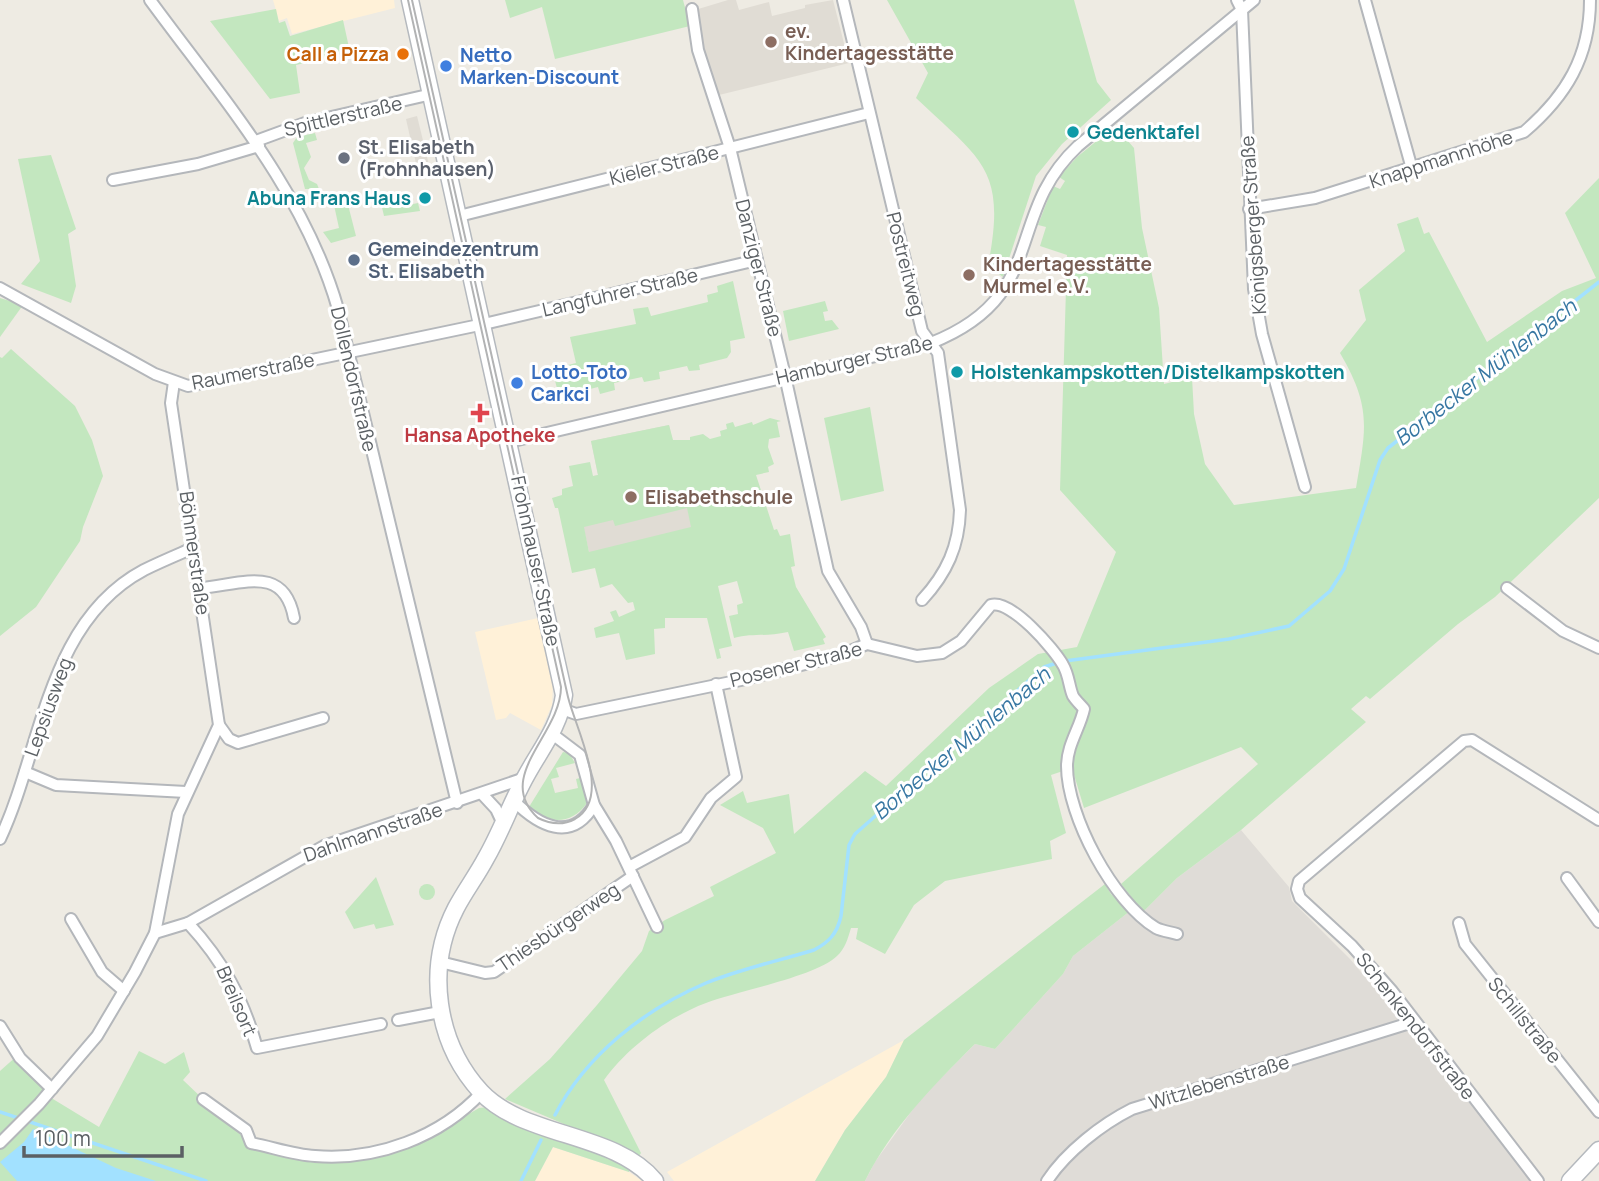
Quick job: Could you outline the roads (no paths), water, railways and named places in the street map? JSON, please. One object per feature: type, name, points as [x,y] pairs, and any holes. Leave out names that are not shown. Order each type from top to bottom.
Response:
[{"type":"main road","name":"Frohnhauser Straße","points":[[410,0],[564,688],[562,709],[551,733],[455,909],[440,962],[440,1012],[455,1055],[482,1092],[513,1114],[629,1159],[655,1181]]},
{"type":"main road","points":[[1570,1181],[1599,1150]]},
{"type":"street","name":"Postreitweg","points":[[843,0],[922,331],[938,353],[960,510],[960,534],[944,574],[922,600]]},
{"type":"street","name":"Hamburger Straße","points":[[509,442],[931,343],[964,328],[987,311],[1009,285],[1018,267],[1039,197],[1055,169],[1239,5],[1254,0]]},
{"type":"street","points":[[1365,0],[1412,169]]},
{"type":"street","name":"Knappmannhöhe","points":[[1249,209],[1315,198],[1512,137],[1542,116],[1562,95],[1579,65],[1590,28],[1590,0]]},
{"type":"street","name":"Dollendorfstraße","points":[[153,1],[257,143],[326,269],[457,803]]},
{"type":"street","name":"Königsberger Straße","points":[[1239,5],[1249,209],[1258,314],[1305,487]]},
{"type":"street","name":"Danziger Straße","points":[[692,9],[698,50],[730,148],[785,376],[828,571],[861,627],[867,645]]},
{"type":"street","name":"Spittlerstraße","points":[[113,180],[198,164],[305,123],[432,94]]},
{"type":"street","name":"Kieler Straße","points":[[459,216],[869,113]]},
{"type":"street","name":"Langfuhrer Straße","points":[[484,324],[757,260]]},
{"type":"street","name":"Raumerstraße","points":[[0,289],[174,382],[188,386],[484,324]]},
{"type":"street","name":"Böhmerstraße","points":[[174,382],[172,402],[219,725]]},
{"type":"street","name":"Lepsiusweg","points":[[0,839],[52,689],[69,649],[91,613],[142,571],[193,548]]},
{"type":"street","points":[[200,588],[256,581],[277,585],[289,596],[294,618]]},
{"type":"street","points":[[1507,588],[1563,631],[1599,648]]},
{"type":"street","name":"Posener Straße","points":[[562,709],[576,714],[841,655],[867,645],[917,656],[942,653],[961,641],[996,603],[1021,617],[1057,654],[1074,697],[1084,709],[1071,743],[1067,765],[1072,795],[1082,823],[1114,887],[1157,929],[1177,934]]},
{"type":"street","name":"Thiesbürgerweg","points":[[440,962],[485,973],[494,972],[631,871],[685,837],[711,798],[736,777],[716,684]]},
{"type":"street","points":[[0,1143],[35,1109],[97,1035],[155,933],[167,882],[173,834],[186,792],[219,725],[229,739],[238,743],[323,718]]},
{"type":"street","points":[[551,733],[580,755],[594,805],[631,871],[657,926]]},
{"type":"street","name":"Schenkendorfstraße","points":[[1538,1181],[1413,1022],[1392,991],[1352,946],[1300,898],[1297,889],[1300,881],[1464,741],[1472,740],[1599,820]]},
{"type":"street","points":[[25,772],[55,785],[186,792]]},
{"type":"street","name":"Dahlmannstraße","points":[[155,933],[188,923],[315,850],[483,795],[525,778]]},
{"type":"street","points":[[483,795],[496,809],[503,824]]},
{"type":"street","points":[[514,801],[536,821],[556,828],[580,820],[594,805]]},
{"type":"street","points":[[1567,878],[1599,922]]},
{"type":"street","points":[[71,919],[102,972],[124,991]]},
{"type":"street","name":"Breilsort","points":[[188,923],[212,948],[231,978],[257,1048],[381,1024]]},
{"type":"street","name":"Schillstraße","points":[[1459,923],[1465,944],[1599,1112]]},
{"type":"street","points":[[398,1020],[440,1012]]},
{"type":"street","name":"Witzlebenstraße","points":[[1047,1181],[1062,1162],[1114,1118],[1132,1109],[1413,1022]]},
{"type":"street","points":[[0,1026],[20,1058],[52,1089]]},
{"type":"street","points":[[203,1099],[246,1130],[251,1143],[329,1157],[397,1146],[420,1138],[467,1108],[482,1092]]},
{"type":"water","points":[[33,1129],[116,1168],[156,1181],[17,1181],[0,1162],[24,1142]]},
{"type":"waterway","name":"Borbecker Mühlenbach","points":[[1065,661],[1229,639],[1289,626],[1330,591],[1344,569],[1380,460],[1388,448],[1599,282]]},
{"type":"waterway","name":"Borbecker Mühlenbach","points":[[555,1115],[568,1093],[600,1054],[619,1036],[661,1006],[706,983],[814,950],[828,940],[835,933],[841,916],[849,845],[855,834],[1044,667],[1057,663]]},
{"type":"waterway","name":"Borbecker Mühlenbach","points":[[0,1112],[206,1181]]},
{"type":"waterway","name":"Borbecker Mühlenbach","points":[[521,1181],[541,1140]]},
{"type":"tram line","points":[[408,0],[561,687],[551,722],[526,771],[523,787],[526,803],[538,818],[552,823],[565,823],[575,819],[586,809],[591,795],[589,762],[568,697],[412,0]]},
{"type":"place","name":"ev. Kindertagesstätte","points":[[771,42]]},
{"type":"place","name":"Call a Pizza","points":[[403,54]]},
{"type":"place","name":"Netto Marken-Discount","points":[[446,66]]},
{"type":"place","name":"Gedenktafel","points":[[1073,132]]},
{"type":"place","name":"St. Elisabeth (Frohnhausen)","points":[[344,158]]},
{"type":"place","name":"Abuna Frans Haus","points":[[425,198]]},
{"type":"place","name":"Gemeindezentrum St. Elisabeth","points":[[354,260]]},
{"type":"place","name":"Kindertagesstätte Murmel e.V.","points":[[969,275]]},
{"type":"place","name":"Holstenkampskotten/Distelkampskotten","points":[[957,372]]},
{"type":"place","name":"Lotto-Toto Carkci","points":[[517,383]]},
{"type":"place","name":"Hansa Apotheke","points":[[480,413]]},
{"type":"place","name":"Elisabethschule","points":[[631,497]]}]
